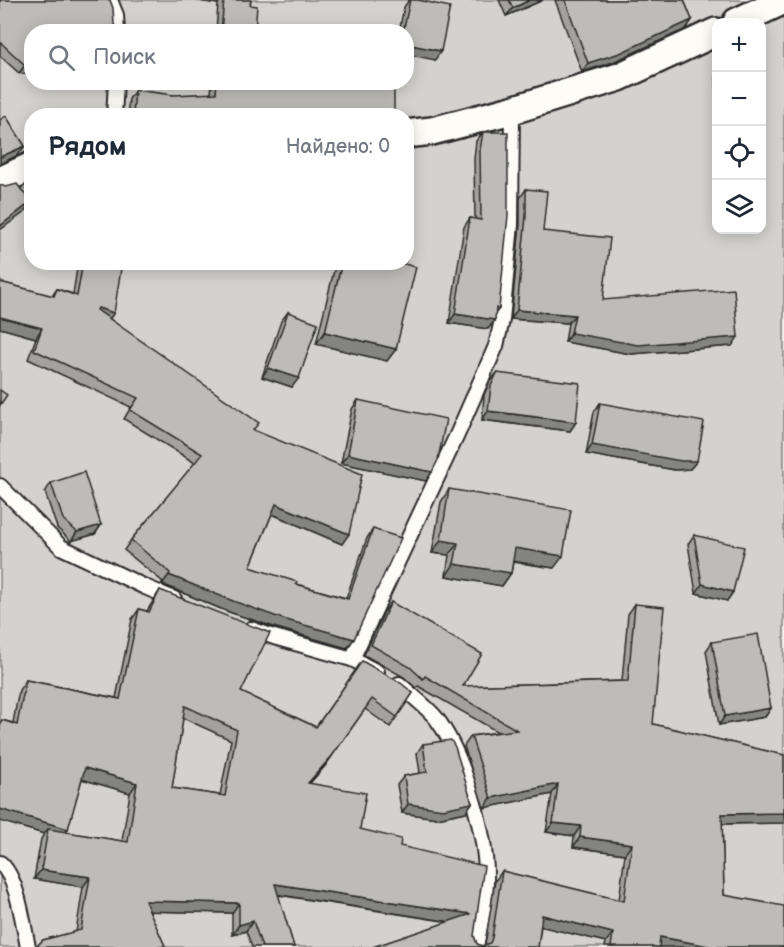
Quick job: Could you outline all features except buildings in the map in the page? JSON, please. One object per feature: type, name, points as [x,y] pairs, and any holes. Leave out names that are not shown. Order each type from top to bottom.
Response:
[{"type":"street","points":[[746,18],[784,0]]},
{"type":"street","points":[[414,133],[432,131],[512,110],[619,77],[712,34]]},
{"type":"street","points":[[0,181],[24,170]]},
{"type":"lane","points":[[110,0],[116,15],[117,24]]},
{"type":"lane","points":[[114,108],[116,90]]},
{"type":"lane","points":[[352,659],[457,435],[495,346],[502,320],[511,224],[512,110]]},
{"type":"lane","points":[[0,486],[61,547],[184,603]]},
{"type":"lane","points":[[233,622],[274,637],[352,659],[399,685],[434,716],[457,752],[475,810],[485,864],[485,898],[476,947]]},
{"type":"lane","points":[[0,864],[12,882],[28,947]]},
{"type":"shaded area","points":[[0,0],[784,0],[784,947],[0,947],[0,201],[24,189],[24,270],[414,270],[414,108],[24,108],[24,177],[0,185]]}]
